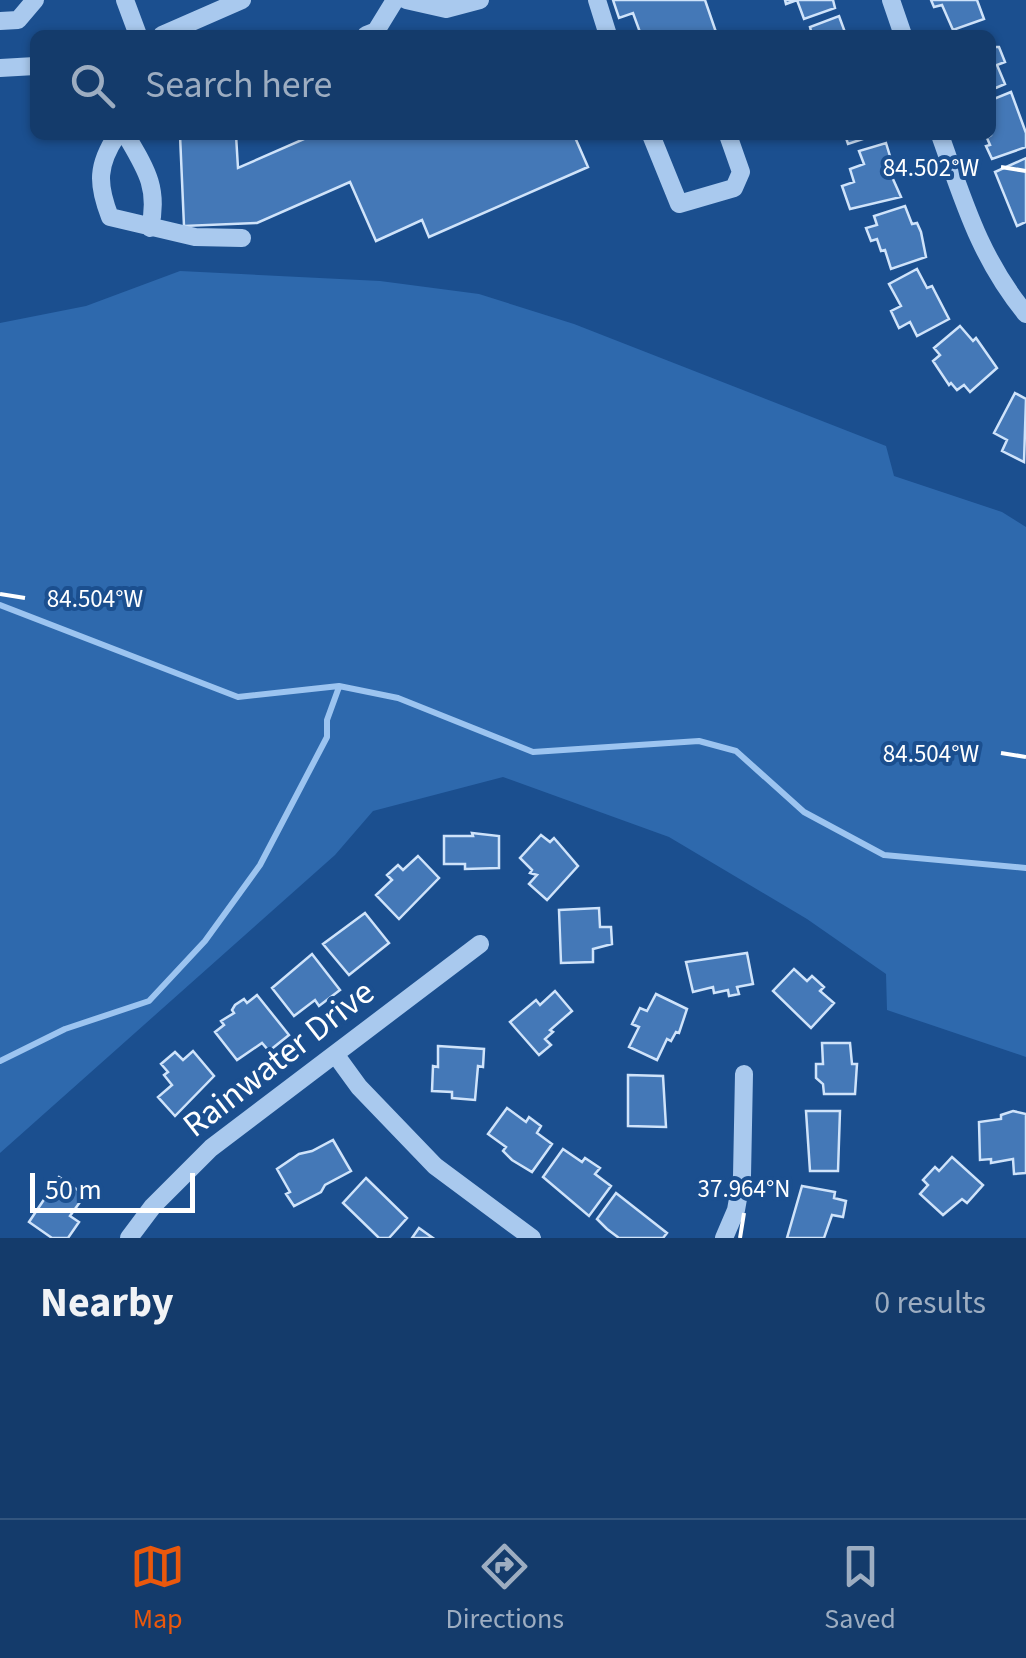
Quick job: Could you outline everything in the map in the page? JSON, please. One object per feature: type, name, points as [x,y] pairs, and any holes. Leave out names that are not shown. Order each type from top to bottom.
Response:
[{"type":"street","points":[[0,21],[18,20],[35,0]]},
{"type":"street","points":[[126,0],[136,30]]},
{"type":"street","points":[[173,30],[242,0]]},
{"type":"street","points":[[377,30],[395,0]]},
{"type":"street","points":[[406,0],[446,9],[480,0]]},
{"type":"street","points":[[597,0],[606,30]]},
{"type":"street","points":[[891,0],[902,30]]},
{"type":"street","points":[[0,68],[30,66]]},
{"type":"street","points":[[114,140],[105,154],[99,189],[110,217],[194,237],[242,238]]},
{"type":"street","points":[[129,140],[148,172],[155,205],[150,228]]},
{"type":"street","points":[[653,140],[679,204],[734,188],[741,172],[730,140]]},
{"type":"street","points":[[942,140],[986,258],[1026,314]]},
{"type":"street","name":"Rainwater Drive","points":[[129,1238],[153,1206],[211,1148],[480,944]]},
{"type":"street","points":[[335,1054],[359,1087],[435,1166],[532,1238]]},
{"type":"street","points":[[724,1238],[736,1210],[742,1176],[744,1074]]},
{"type":"shaded area","points":[[180,271],[380,281],[479,294],[574,324],[886,446],[894,476],[1002,512],[1026,527],[1026,1057],[887,1010],[886,974],[807,919],[669,837],[503,777],[373,811],[335,855],[0,1153],[0,323],[86,306]]},
{"type":"building","points":[[613,0],[705,0],[715,30],[639,30],[633,13],[619,18]]},
{"type":"building","points":[[797,0],[833,0],[835,8],[804,19]]},
{"type":"building","points":[[931,0],[977,0],[984,19],[953,30],[942,5],[934,7]]},
{"type":"building","points":[[839,16],[844,30],[811,30],[810,27]]},
{"type":"building","points":[[996,47],[1005,62],[997,65],[1005,84],[996,88]]},
{"type":"building","points":[[1011,92],[1026,133],[1026,147],[992,159],[986,146],[990,145],[988,140],[996,140],[996,98]]},
{"type":"building","points":[[180,140],[236,140],[238,168],[302,140],[576,140],[588,167],[429,237],[422,220],[376,241],[350,182],[257,223],[184,226]]},
{"type":"building","points":[[886,143],[893,166],[888,168],[901,197],[850,209],[842,186],[854,182],[850,169],[864,164],[859,151]]},
{"type":"building","points":[[1026,158],[1026,222],[1017,226],[995,172]]},
{"type":"building","points":[[905,206],[912,224],[917,223],[921,232],[926,257],[891,269],[885,250],[881,251],[877,239],[871,241],[866,228],[877,225],[874,216]]},
{"type":"building","points":[[917,269],[927,288],[932,286],[949,319],[917,336],[910,322],[899,328],[891,311],[901,306],[889,284]]},
{"type":"building","points":[[960,326],[973,341],[976,338],[997,368],[970,392],[964,385],[957,390],[949,385],[933,361],[940,355],[934,348]]},
{"type":"building","points":[[1015,393],[1026,399],[1024,462],[1002,451],[1007,440],[994,433]]},
{"type":"building","points":[[472,833],[499,836],[499,868],[465,869],[465,864],[444,864],[444,836],[473,836]]},
{"type":"building","points":[[541,835],[550,842],[554,838],[578,866],[547,900],[529,884],[537,875],[530,873],[532,870],[520,858]]},
{"type":"building","points":[[418,856],[439,878],[399,919],[376,895],[392,880],[387,875],[398,865],[403,870]]},
{"type":"building","points":[[599,908],[600,927],[611,927],[612,944],[593,949],[593,962],[561,963],[559,910]]},
{"type":"building","points":[[365,913],[389,943],[349,975],[323,944]]},
{"type":"building","points":[[747,953],[753,984],[737,987],[739,994],[729,996],[728,990],[714,993],[713,987],[693,992],[686,962]]},
{"type":"building","points":[[312,954],[340,990],[319,1006],[315,1000],[294,1016],[272,988]]},
{"type":"building","points":[[794,969],[807,981],[812,976],[824,987],[820,991],[834,1003],[811,1028],[773,991]]},
{"type":"building","points":[[555,991],[572,1011],[550,1030],[553,1032],[545,1039],[551,1045],[539,1055],[510,1022],[536,1000],[540,1005]]},
{"type":"building","points":[[656,994],[687,1009],[679,1033],[671,1041],[667,1039],[657,1060],[629,1047],[639,1027],[632,1024],[640,1008],[647,1011]]},
{"type":"building","points":[[257,995],[289,1035],[269,1051],[262,1043],[237,1060],[215,1032],[224,1025],[221,1021],[234,1013],[235,1005],[244,999],[247,1003]]},
{"type":"building","points":[[822,1043],[850,1043],[852,1064],[857,1064],[855,1094],[824,1094],[823,1084],[816,1078],[816,1064],[823,1064]]},
{"type":"building","points":[[438,1046],[484,1049],[475,1100],[452,1098],[452,1092],[432,1091]]},
{"type":"building","points":[[193,1051],[214,1076],[175,1116],[158,1097],[172,1085],[161,1064],[175,1052],[183,1060]]},
{"type":"building","points":[[628,1075],[663,1076],[666,1127],[628,1126]]},
{"type":"building","points":[[507,1108],[526,1122],[529,1117],[541,1126],[537,1133],[552,1144],[532,1172],[512,1160],[503,1151],[506,1147],[488,1134]]},
{"type":"building","points":[[806,1111],[840,1111],[838,1171],[810,1171]]},
{"type":"building","points":[[1013,1111],[1026,1114],[1026,1173],[1014,1174],[1013,1159],[991,1163],[991,1159],[980,1160],[979,1122],[1001,1119],[1001,1115]]},
{"type":"building","points":[[333,1140],[351,1171],[294,1206],[277,1169],[299,1154]]},
{"type":"building","points":[[563,1149],[600,1168],[595,1174],[611,1186],[589,1216],[543,1177]]},
{"type":"building","points":[[952,1157],[983,1185],[967,1203],[962,1199],[943,1215],[920,1194],[928,1185],[923,1180]]},
{"type":"building","points":[[59,1177],[85,1195],[70,1216],[79,1222],[68,1238],[52,1238],[29,1222]]},
{"type":"building","points":[[366,1178],[407,1218],[389,1238],[379,1238],[343,1203]]},
{"type":"building","points":[[802,1186],[835,1192],[834,1198],[846,1201],[843,1217],[832,1215],[824,1238],[787,1238]]},
{"type":"building","points":[[616,1193],[667,1233],[663,1238],[619,1238],[607,1229],[597,1219]]},
{"type":"building","points":[[419,1228],[433,1238],[412,1238]]},
{"type":"waterway","points":[[0,605],[238,697],[339,686],[398,698],[533,752],[699,741],[736,751],[804,812],[884,855],[1026,868]]},
{"type":"waterway","points":[[0,1061],[65,1029],[149,1001],[205,941],[260,865],[327,737],[327,720],[339,687]]}]
